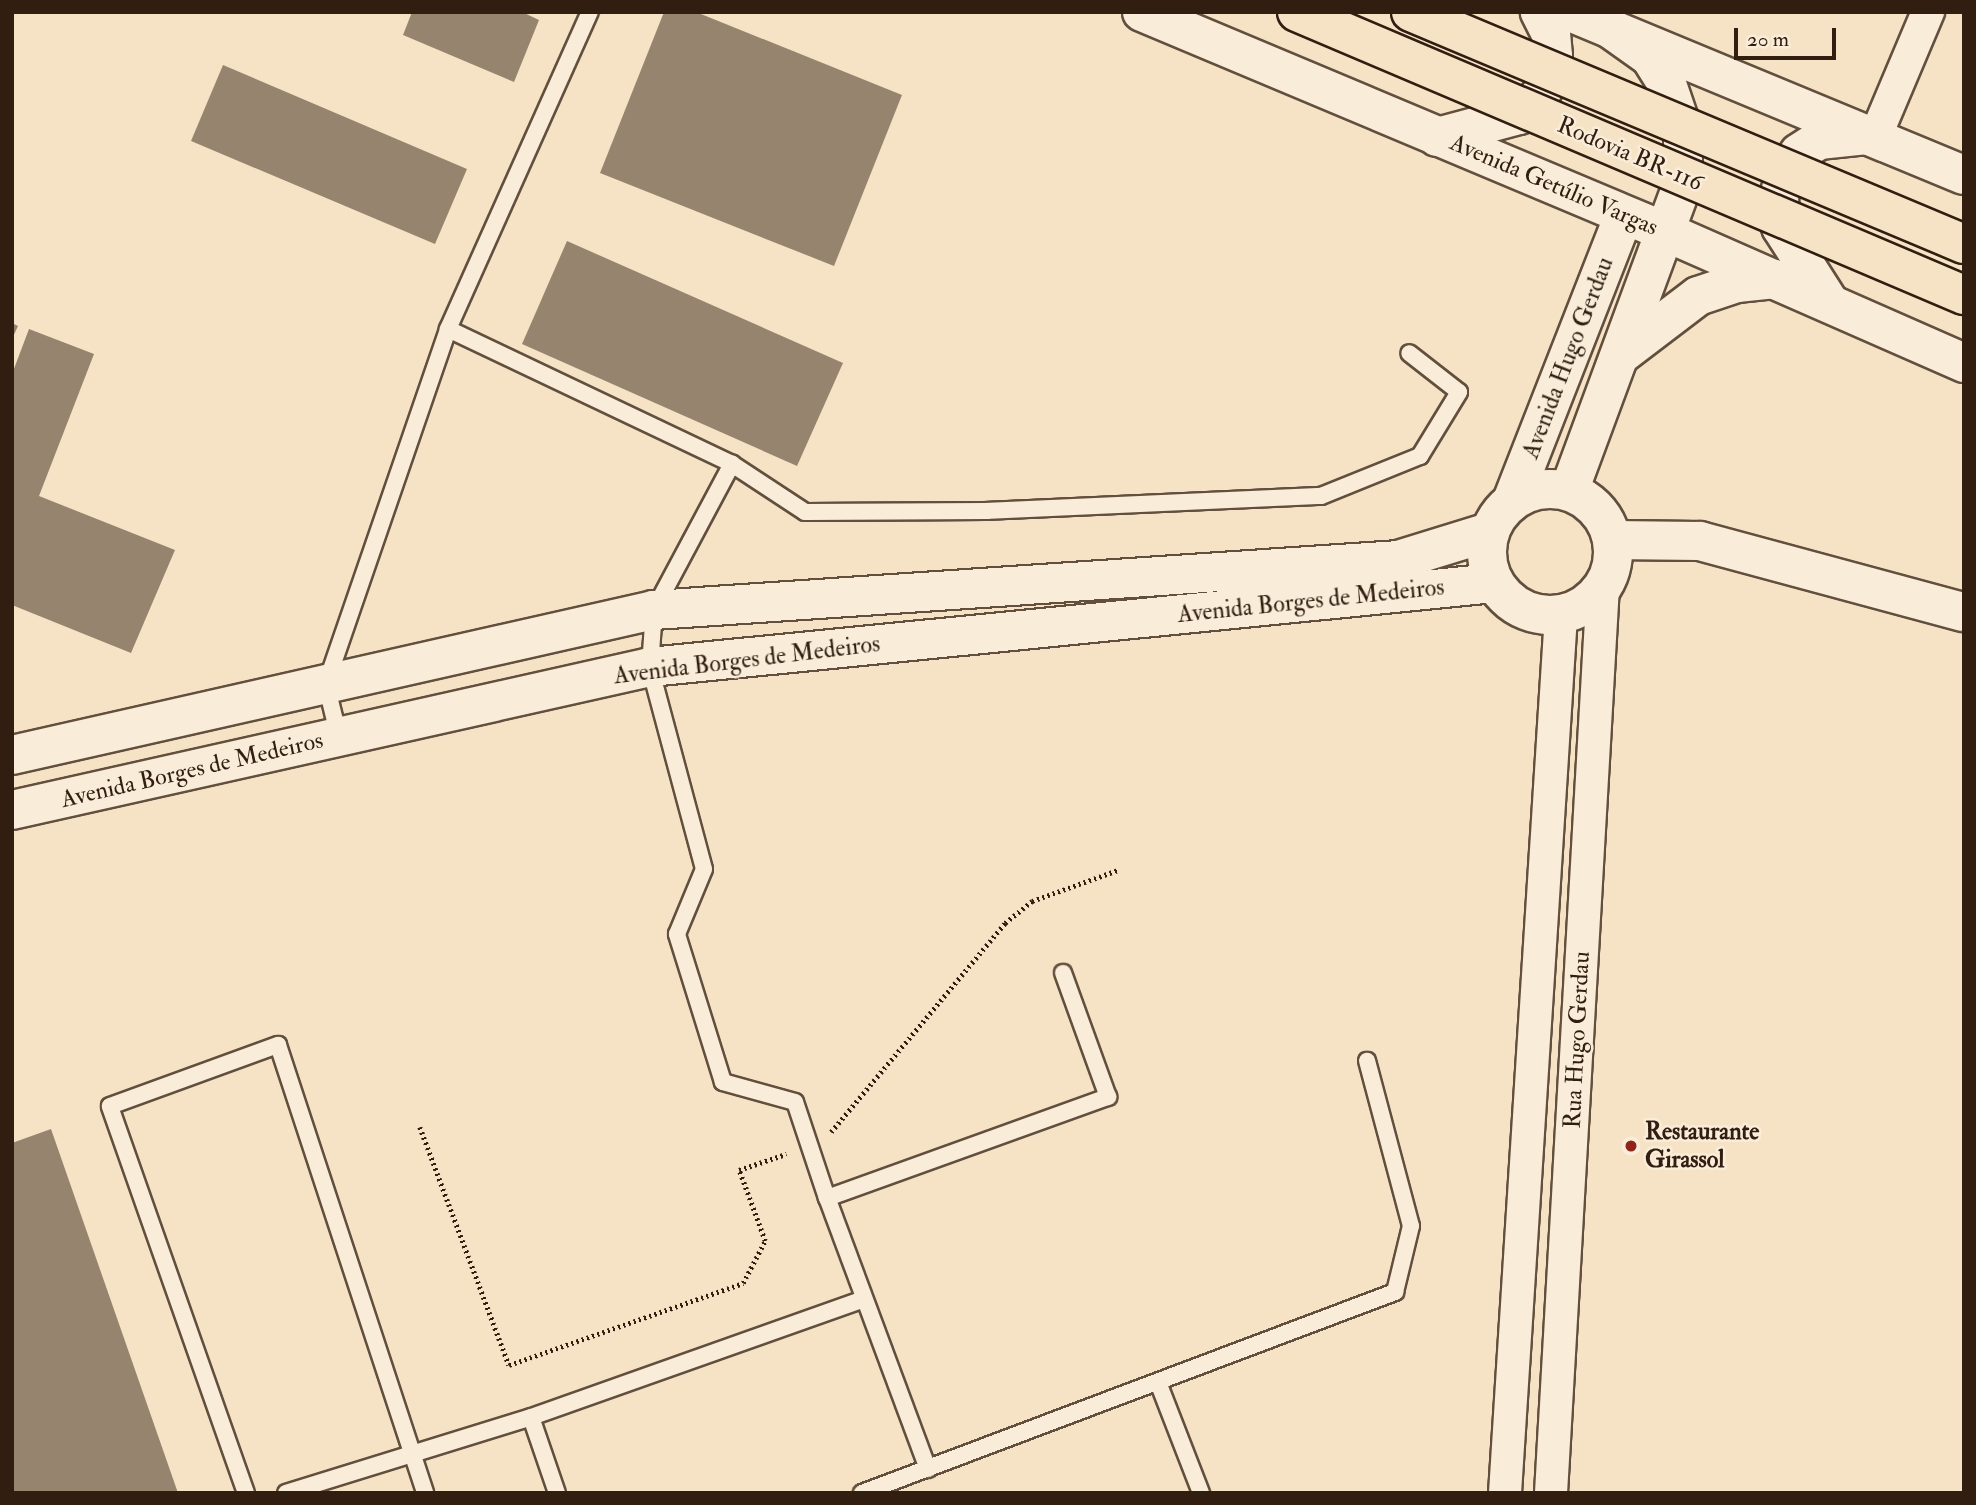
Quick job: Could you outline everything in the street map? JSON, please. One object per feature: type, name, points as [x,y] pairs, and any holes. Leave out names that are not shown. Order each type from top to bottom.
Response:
[{"type":"highway","name":"Rodovia BR-116","points":[[1297,12],[1964,295]]},
{"type":"highway","name":"Rodovia BR-116","points":[[1411,12],[1964,244]]},
{"type":"street","name":"Avenida Getúlio Vargas","points":[[1142,12],[1666,232],[1964,363]]},
{"type":"street","points":[[1437,137],[1519,115],[1539,97],[1549,79],[1553,56],[1551,34],[1540,12]]},
{"type":"street","points":[[1570,12],[1876,135],[1964,175]]},
{"type":"street","points":[[1876,135],[1928,12]]},
{"type":"street","name":"Avenida Hugo Gerdau","points":[[1569,491],[1683,183],[1683,131],[1668,84],[1650,57],[1609,28]]},
{"type":"street","points":[[1829,302],[1782,227],[1779,197],[1785,173],[1799,153],[1819,140],[1876,135]]},
{"type":"street","name":"Avenida Hugo Gerdau","points":[[1512,500],[1624,215]]},
{"type":"street","points":[[1564,363],[1616,369],[1698,296],[1737,283],[1776,279]]},
{"type":"street","points":[[1529,491],[1569,491],[1597,510],[1612,540],[1613,557],[1603,587],[1577,610],[1561,615],[1522,610],[1494,583],[1486,549],[1489,532],[1512,500],[1529,491]]},
{"type":"street","name":"Avenida Borges de Medeiros","points":[[12,755],[653,610],[1398,560],[1489,532]]},
{"type":"street","points":[[1612,540],[1700,541],[1964,612]]},
{"type":"street","name":"Avenida Borges de Medeiros","points":[[12,810],[650,667],[1494,583]]},
{"type":"street","name":"Rua Hugo Gerdau","points":[[1551,1493],[1603,587]]},
{"type":"street","name":"Rua Hugo Gerdau","points":[[1505,1493],[1550,823],[1561,615]]},
{"type":"street","points":[[1550,823],[1589,824]]},
{"type":"street","points":[[1528,1147],[1571,1146]]},
{"type":"lane","points":[[339,737],[326,684],[448,329],[590,12]]},
{"type":"lane","points":[[448,329],[732,464],[805,512],[987,511],[1321,496],[1420,456],[1459,393],[1409,353]]},
{"type":"lane","points":[[732,464],[653,610],[650,667],[704,869],[677,934],[723,1082],[795,1102],[862,1300],[928,1469]]},
{"type":"lane","points":[[827,1198],[1108,1097],[1063,973]]},
{"type":"lane","points":[[246,1493],[110,1106],[278,1045],[410,1455],[425,1493]]},
{"type":"lane","points":[[862,1493],[1395,1292],[1411,1226],[1367,1061]]},
{"type":"lane","points":[[286,1493],[531,1417],[862,1300]]},
{"type":"lane","points":[[1158,1382],[1202,1493]]},
{"type":"lane","points":[[531,1417],[557,1493]]},
{"type":"path","points":[[810,1146],[840,1127],[1005,923],[1032,901],[1118,870]]},
{"type":"path","points":[[420,1127],[509,1365],[743,1283],[765,1241],[739,1170],[771,1160]]},
{"type":"building","points":[[412,12],[522,12],[539,20],[514,82],[403,35]]},
{"type":"building","points":[[664,12],[696,12],[902,95],[834,266],[600,173]]},
{"type":"building","points":[[223,65],[467,169],[435,244],[191,141]]},
{"type":"building","points":[[567,241],[843,363],[797,466],[522,344]]},
{"type":"building","points":[[12,323],[18,326],[12,339]]},
{"type":"building","points":[[29,329],[94,354],[39,496],[175,550],[131,653],[12,605],[12,374]]},
{"type":"building","points":[[51,1129],[178,1493],[12,1493],[12,1143]]},
{"type":"place","name":"Restaurante Girassol","points":[[1631,1146]]}]
